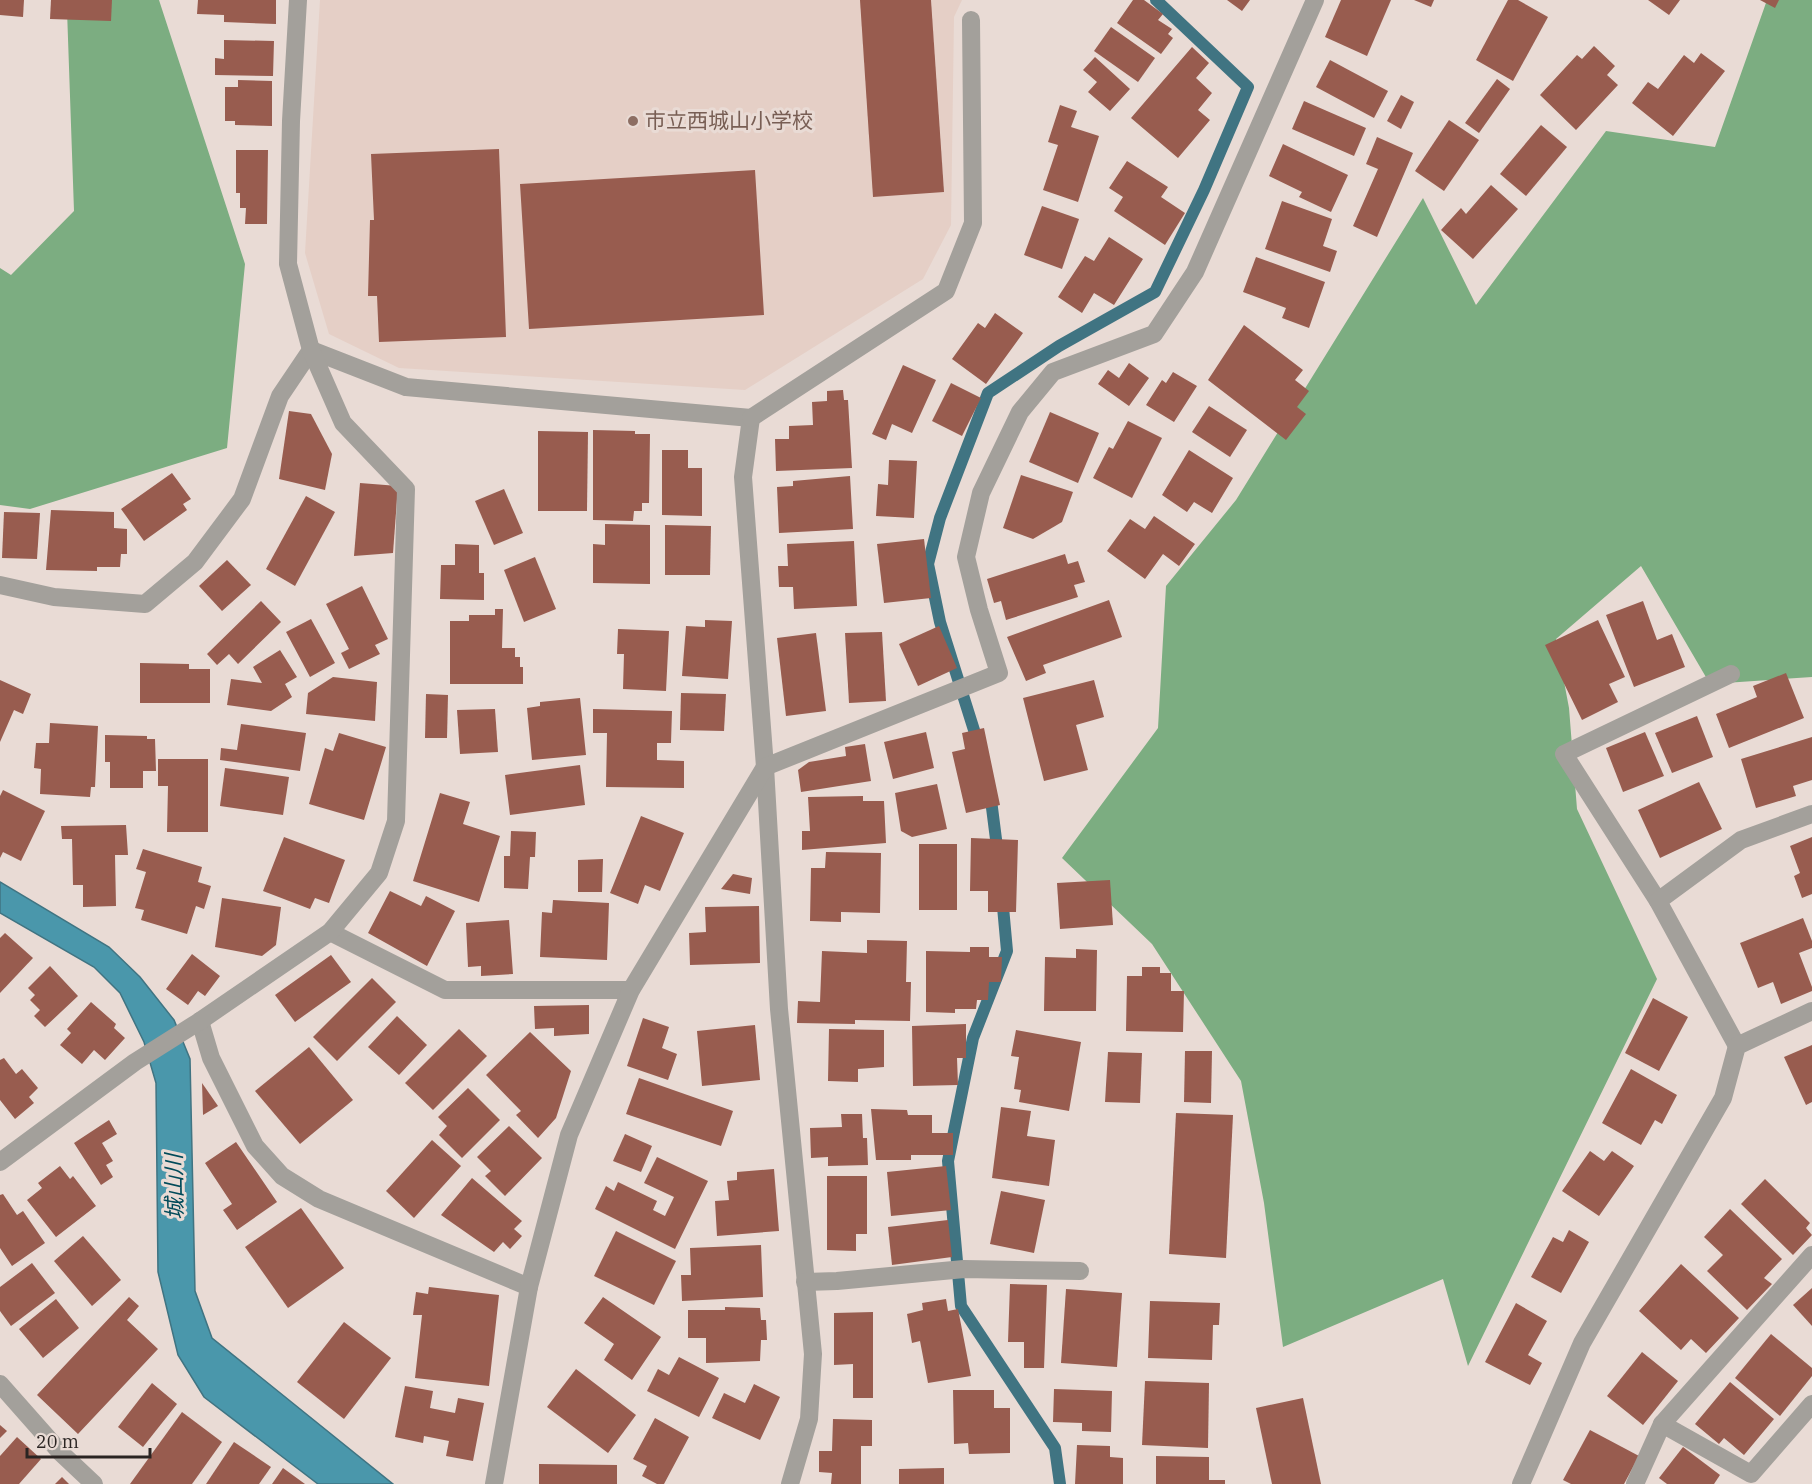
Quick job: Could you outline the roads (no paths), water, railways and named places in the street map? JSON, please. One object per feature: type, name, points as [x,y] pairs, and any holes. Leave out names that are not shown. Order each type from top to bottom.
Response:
[{"type":"street","points":[[0,1162],[135,1062],[330,932],[379,873],[396,821],[406,489],[343,423],[310,350],[288,264],[291,121],[298,0]]},
{"type":"street","points":[[494,1484],[530,1287],[569,1135],[631,990],[765,767],[999,673],[979,610],[966,557],[981,493],[1020,412],[1053,372],[1154,334],[1195,272],[1315,0]]},
{"type":"street","points":[[310,350],[406,387],[751,418],[946,291],[973,223],[971,21]]},
{"type":"street","points":[[0,585],[54,597],[145,604],[195,562],[242,499],[280,396],[310,350]]},
{"type":"street","points":[[751,418],[743,477],[765,767],[779,1009],[813,1354],[810,1419],[790,1484]]},
{"type":"street","points":[[1521,1484],[1582,1342],[1722,1098],[1737,1046],[1658,901],[1564,754],[1731,674]]},
{"type":"street","points":[[1658,901],[1741,840],[1812,814]]},
{"type":"street","points":[[330,932],[445,990],[631,990]]},
{"type":"street","points":[[1737,1046],[1812,1011]]},
{"type":"street","points":[[194,1024],[255,1146],[282,1176],[320,1199],[530,1287]]},
{"type":"street","points":[[1635,1484],[1662,1424],[1812,1255]]},
{"type":"street","points":[[805,1282],[964,1269],[1080,1271]]},
{"type":"street","points":[[0,1384],[61,1453],[94,1484]]},
{"type":"street","points":[[1662,1424],[1751,1474],[1812,1404]]},
{"type":"water","name":"城山川","points":[[0,882],[109,947],[140,977],[174,1020],[190,1059],[195,1291],[212,1338],[393,1484],[318,1484],[204,1397],[178,1355],[158,1272],[156,1083],[144,1042],[120,993],[94,967],[0,913]]},
{"type":"waterway","points":[[979,746],[940,622],[928,564],[940,518],[988,393],[1059,346],[1155,292],[1204,190],[1248,87],[1156,0]]},
{"type":"waterway","points":[[990,792],[998,855]]},
{"type":"waterway","points":[[1002,896],[1007,951],[973,1038],[948,1161],[961,1306],[1055,1448],[1060,1484]]},
{"type":"place","name":"市立西城山小学校","points":[[633,121]]}]
